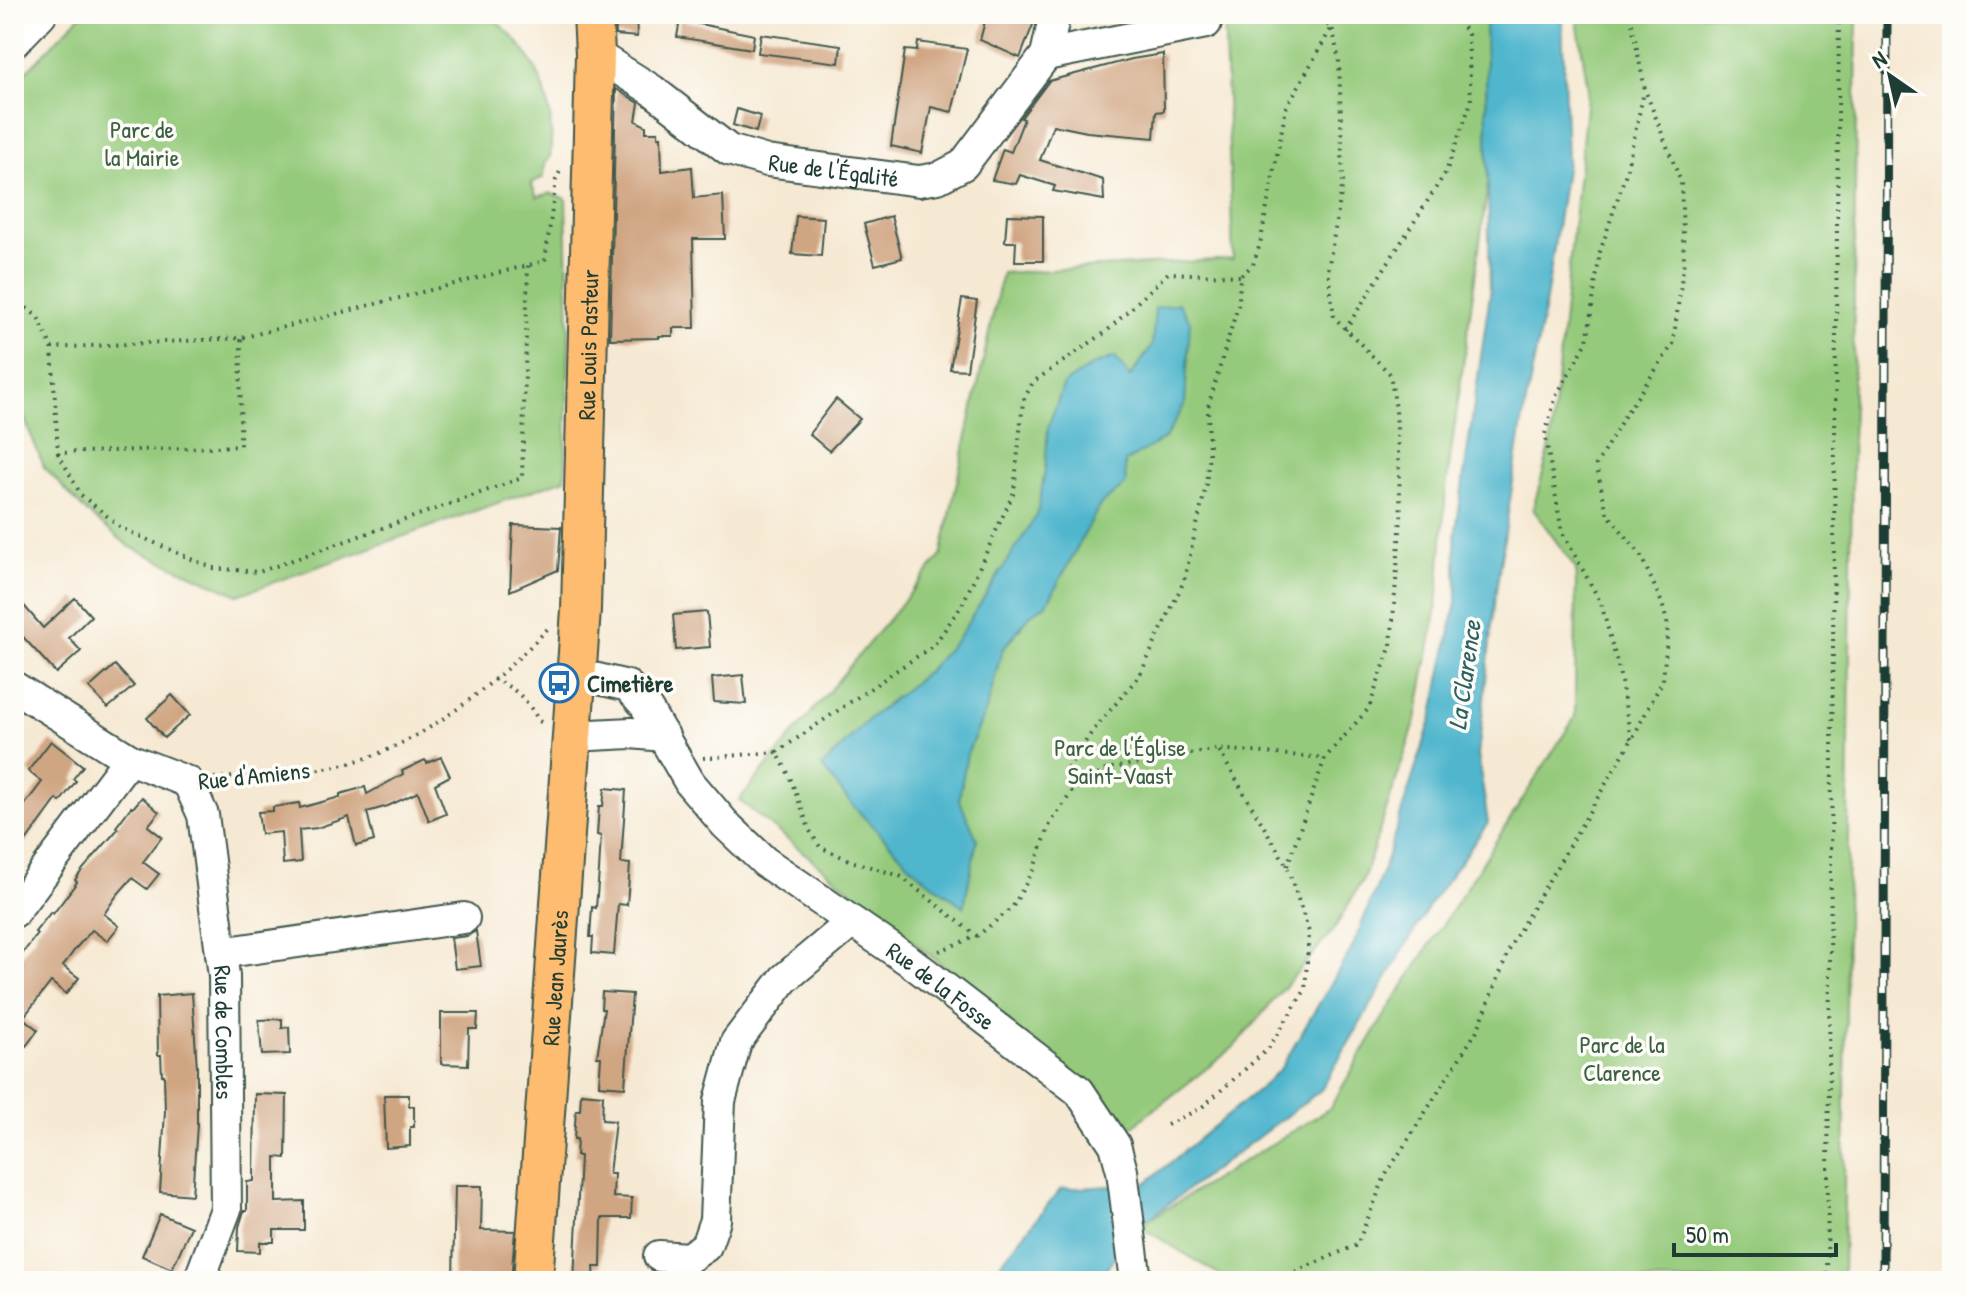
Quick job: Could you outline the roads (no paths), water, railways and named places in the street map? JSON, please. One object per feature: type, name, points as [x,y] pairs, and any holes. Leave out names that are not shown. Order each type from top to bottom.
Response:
[{"type":"main road","name":"Rue Louis Pasteur","points":[[577,674],[593,162],[593,14]]},
{"type":"main road","name":"Rue Jean Jaurès","points":[[533,1281],[577,674]]},
{"type":"street","points":[[14,42],[41,14]]},
{"type":"street","points":[[1055,14],[1046,55],[1206,23]]},
{"type":"street","name":"Rue de l'Égalité","points":[[595,54],[652,90],[729,150],[767,161],[919,181],[938,178],[963,165],[1046,55]]},
{"type":"street","name":"Rue de la Fosse","points":[[577,674],[628,686],[645,705],[690,783],[725,824],[765,862],[911,962],[1079,1091],[1115,1145],[1122,1171],[1134,1269]]},
{"type":"street","name":"Rue d'Amiens","points":[[14,687],[129,759],[188,782]]},
{"type":"street","points":[[572,729],[631,733],[668,744]]},
{"type":"street","points":[[14,912],[129,759]]},
{"type":"street","name":"Rue de Combles","points":[[188,782],[203,815],[224,976],[226,1209],[199,1281]]},
{"type":"street","points":[[221,953],[464,918]]},
{"type":"street","points":[[659,1256],[688,1258],[706,1246],[715,1220],[720,1101],[736,1042],[784,979],[851,923]]},
{"type":"water","name":"La Clarence","points":[[1485,14],[1562,14],[1567,162],[1495,597],[1478,755],[1488,823],[1432,901],[1321,1090],[1139,1226],[1097,1281],[986,1281],[1061,1189],[1112,1186],[1135,1192],[1281,1068],[1352,948],[1382,873],[1433,714],[1457,597],[1455,537],[1490,294]]},
{"type":"water","points":[[1178,303],[1190,321],[1185,404],[1165,438],[1125,462],[1126,484],[1100,505],[1047,604],[1031,614],[1002,650],[987,708],[967,754],[959,799],[977,839],[964,907],[918,873],[854,807],[822,767],[871,717],[926,673],[958,638],[1037,515],[1045,471],[1048,427],[1064,384],[1093,365],[1115,357],[1130,377],[1152,346],[1155,308]]},
{"type":"railway","points":[[1883,1281],[1887,14]]},
{"type":"place","name":"Cimetière","points":[[559,683]]},
{"type":"park label","name":"Parc de la Mairie","points":[[142,143]]},
{"type":"park label","name":"Parc de l'Église Saint-Vaast","points":[[1120,761]]},
{"type":"park label","name":"Parc de la Clarence","points":[[1622,1058]]}]
